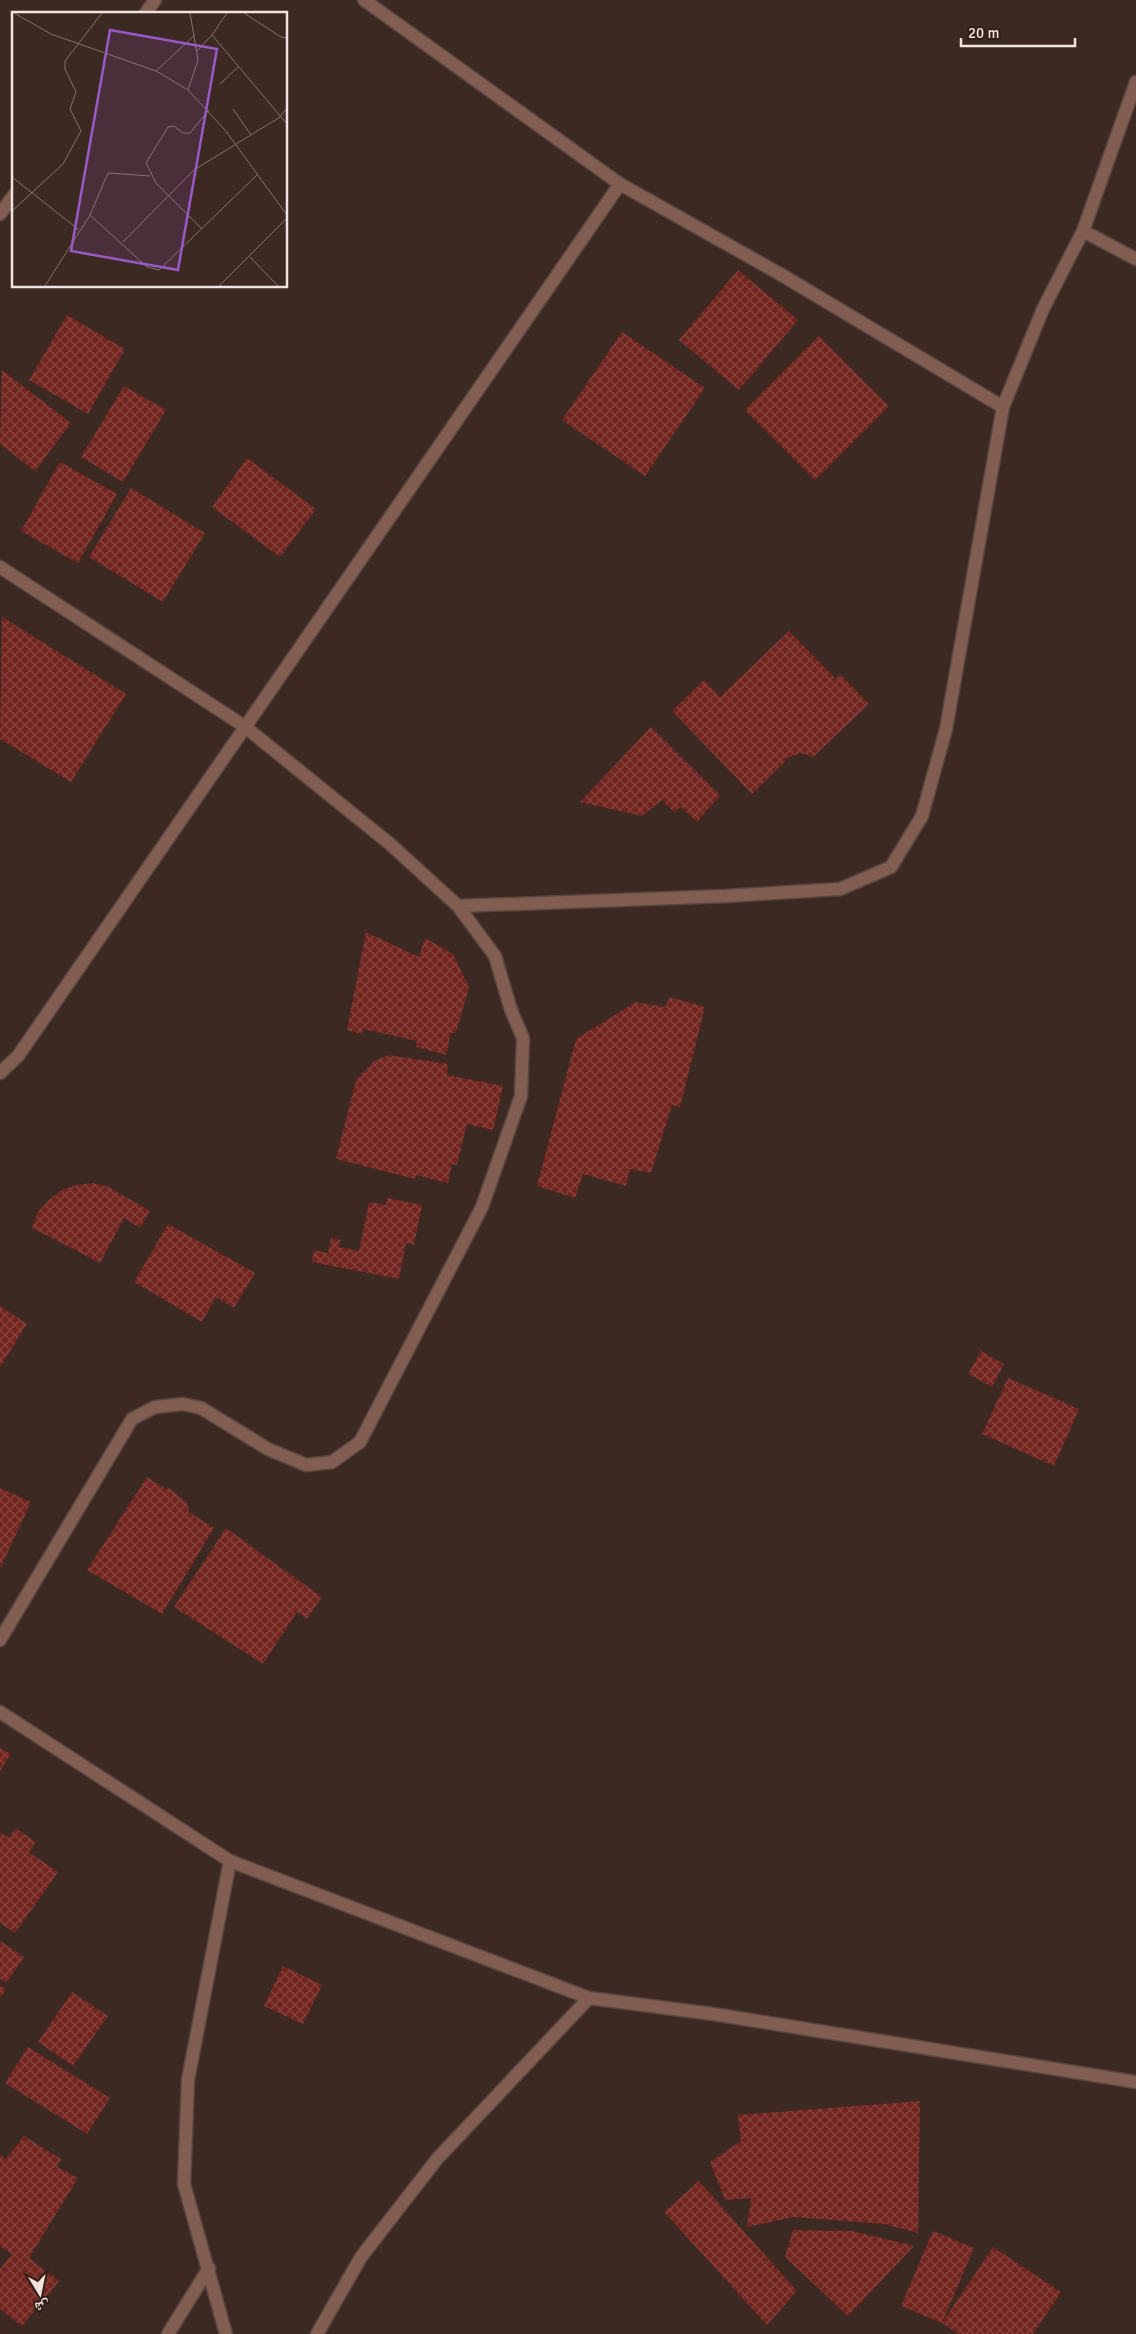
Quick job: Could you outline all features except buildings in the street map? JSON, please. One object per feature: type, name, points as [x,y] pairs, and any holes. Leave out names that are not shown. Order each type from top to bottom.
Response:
[{"type":"street","points":[[146,12],[155,0]]},
{"type":"street","points":[[364,0],[407,28],[620,184],[780,274],[1003,407]]},
{"type":"street","points":[[458,906],[726,896],[840,888],[892,866],[922,816],[946,729],[1003,407],[1043,309],[1083,231],[1136,82]]},
{"type":"street","points":[[0,1073],[18,1056],[620,184]]},
{"type":"street","points":[[0,214],[12,198]]},
{"type":"street","points":[[1083,231],[1136,259]]},
{"type":"street","points":[[0,567],[244,726],[390,844],[458,906],[495,956],[511,1010],[522,1038],[521,1096],[482,1208],[360,1442],[332,1462],[306,1465],[268,1449],[201,1408],[183,1404],[155,1407],[132,1420],[0,1640]]},
{"type":"street","points":[[0,1712],[230,1860],[589,1998],[712,2014],[1136,2082]]},
{"type":"street","points":[[226,2334],[184,2184],[188,2080],[230,1860]]},
{"type":"street","points":[[317,2334],[361,2257],[438,2159],[589,1998]]},
{"type":"street","points":[[168,2334],[209,2268]]}]
